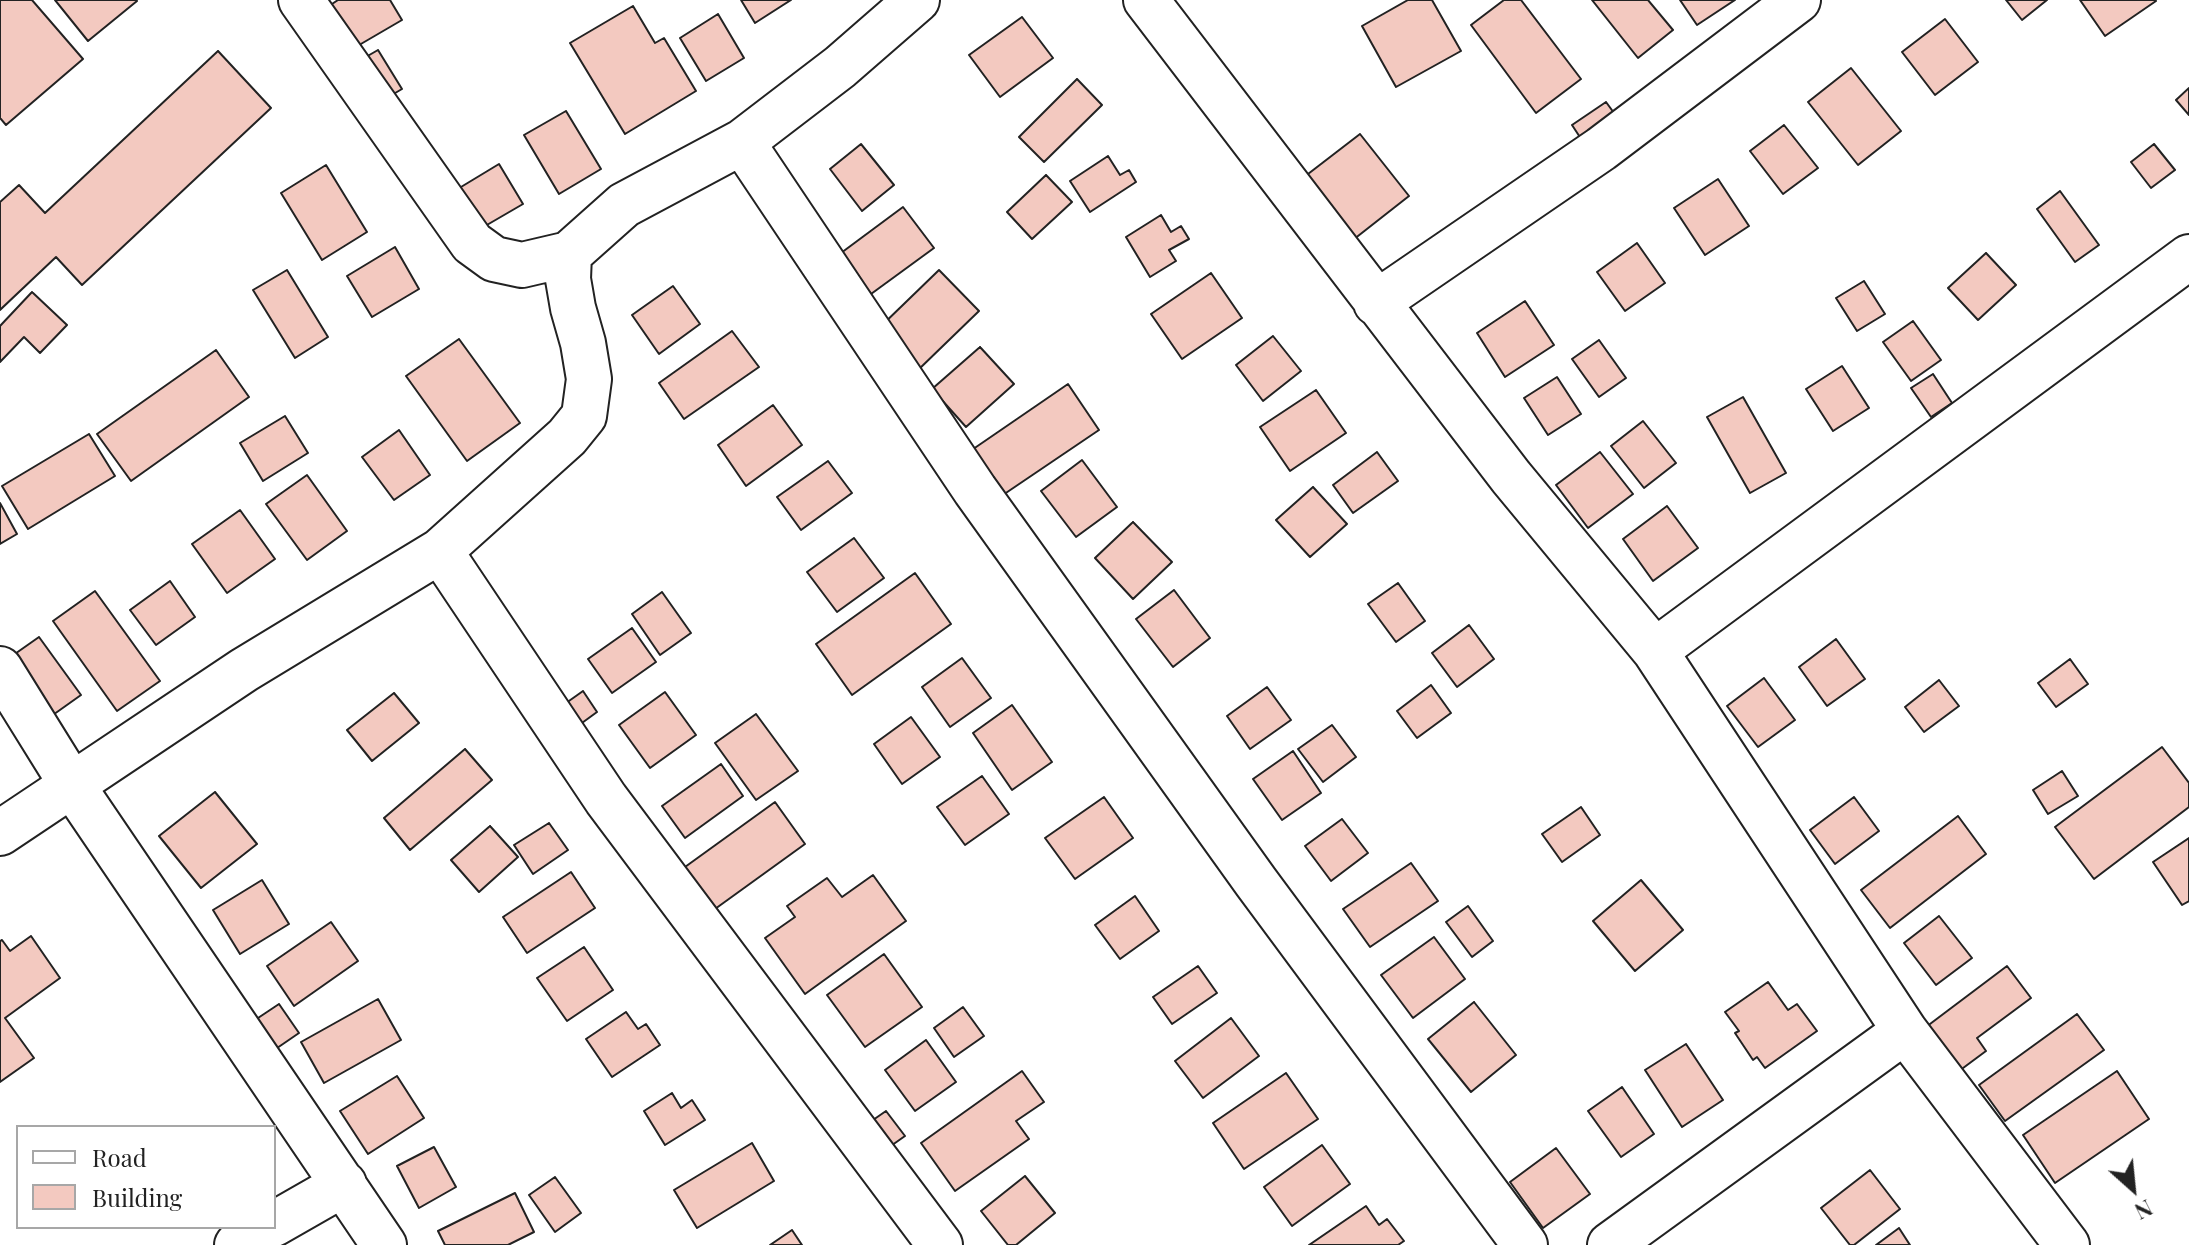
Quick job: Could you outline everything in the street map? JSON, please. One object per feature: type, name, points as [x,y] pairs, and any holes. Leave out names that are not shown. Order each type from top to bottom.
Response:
[{"type":"street","points":[[301,0],[472,243],[494,259],[522,265],[569,254],[624,205],[742,142],[840,67],[917,0]]},
{"type":"street","points":[[1146,0],[1511,477],[1655,651],[1905,1031],[2067,1245]]},
{"type":"street","points":[[1376,303],[1601,149],[1798,0]]},
{"type":"street","points":[[742,142],[975,490],[1256,882],[1525,1245]]},
{"type":"street","points":[[0,833],[244,670],[440,551],[545,457],[584,416],[589,379],[568,279],[569,254]]},
{"type":"street","points":[[1655,651],[2189,257]]},
{"type":"street","points":[[440,551],[606,799],[940,1245]]},
{"type":"street","points":[[0,669],[72,785],[384,1245]]},
{"type":"street","points":[[1610,1245],[1905,1031]]},
{"type":"street","points":[[276,1223],[344,1184]]},
{"type":"street","points":[[237,1245],[265,1229]]},
{"type":"building","points":[[0,0],[32,0],[83,59],[6,125],[0,118]]},
{"type":"building","points":[[55,0],[136,0],[137,1],[88,41]]},
{"type":"building","points":[[338,0],[390,0],[402,20],[354,48],[329,6]]},
{"type":"building","points":[[741,0],[791,0],[755,23]]},
{"type":"building","points":[[1408,0],[1432,0],[1461,51],[1396,87],[1362,26]]},
{"type":"building","points":[[1504,0],[1521,0],[1581,79],[1536,113],[1471,25]]},
{"type":"building","points":[[1592,0],[1648,0],[1673,30],[1638,58]]},
{"type":"building","points":[[1680,0],[1735,0],[1697,25]]},
{"type":"building","points":[[2006,0],[2047,0],[2022,20]]},
{"type":"building","points":[[2080,0],[2155,0],[2156,1],[2105,36]]},
{"type":"building","points":[[633,6],[655,43],[664,38],[696,91],[625,134],[570,43]]},
{"type":"building","points":[[718,14],[744,58],[706,81],[680,38]]},
{"type":"building","points":[[1022,17],[1053,58],[1000,97],[969,55]]},
{"type":"building","points":[[1945,19],[1978,62],[1935,95],[1902,52]]},
{"type":"building","points":[[378,50],[402,89],[368,109],[345,69]]},
{"type":"building","points":[[218,51],[271,108],[82,285],[56,257],[0,310],[0,202],[19,185],[45,213]]},
{"type":"building","points":[[1851,68],[1901,131],[1858,165],[1808,102]]},
{"type":"building","points":[[1077,79],[1102,105],[1044,162],[1019,137]]},
{"type":"building","points":[[2189,88],[2189,115],[2176,100]]},
{"type":"building","points":[[1606,102],[1625,128],[1589,151],[1572,125]]},
{"type":"building","points":[[566,111],[601,169],[559,194],[524,135]]},
{"type":"building","points":[[1784,125],[1818,168],[1783,194],[1750,151]]},
{"type":"building","points":[[1360,134],[1409,196],[1344,247],[1295,184]]},
{"type":"building","points":[[861,144],[894,185],[862,211],[830,169]]},
{"type":"building","points":[[2154,144],[2175,170],[2151,188],[2131,162]]},
{"type":"building","points":[[1108,156],[1120,175],[1129,170],[1136,182],[1090,212],[1070,181]]},
{"type":"building","points":[[499,164],[523,204],[480,229],[456,190]]},
{"type":"building","points":[[326,165],[367,232],[322,260],[281,193]]},
{"type":"building","points":[[1046,175],[1072,202],[1032,239],[1007,212]]},
{"type":"building","points":[[1718,179],[1749,226],[1705,255],[1674,208]]},
{"type":"building","points":[[2060,191],[2099,245],[2075,262],[2037,209]]},
{"type":"building","points":[[903,207],[934,248],[871,294],[841,253]]},
{"type":"building","points":[[1161,215],[1171,232],[1181,226],[1189,239],[1169,250],[1176,261],[1150,277],[1126,237]]},
{"type":"building","points":[[1637,243],[1665,283],[1625,311],[1597,272]]},
{"type":"building","points":[[395,247],[419,289],[372,317],[347,276]]},
{"type":"building","points":[[1986,253],[2016,285],[1978,320],[1948,288]]},
{"type":"building","points":[[287,270],[328,337],[295,358],[253,290]]},
{"type":"building","points":[[939,270],[979,311],[916,372],[876,331]]},
{"type":"building","points":[[1211,273],[1242,318],[1182,359],[1151,314]]},
{"type":"building","points":[[1864,281],[1885,314],[1857,331],[1836,298]]},
{"type":"building","points":[[673,286],[700,324],[659,354],[632,315]]},
{"type":"building","points":[[32,292],[67,325],[40,353],[24,337],[0,362],[0,326]]},
{"type":"building","points":[[1525,301],[1554,345],[1505,377],[1477,333]]},
{"type":"building","points":[[1913,321],[1941,360],[1911,381],[1883,342]]},
{"type":"building","points":[[732,331],[759,367],[684,419],[659,383]]},
{"type":"building","points":[[1273,336],[1301,371],[1263,401],[1236,365]]},
{"type":"building","points":[[459,339],[520,423],[467,461],[406,376]]},
{"type":"building","points":[[1599,340],[1626,378],[1599,397],[1572,359]]},
{"type":"building","points":[[980,347],[1014,384],[966,427],[932,389]]},
{"type":"building","points":[[216,350],[249,397],[131,481],[97,434]]},
{"type":"building","points":[[1842,366],[1869,408],[1833,431],[1806,389]]},
{"type":"building","points":[[1933,374],[1952,403],[1931,417],[1911,388]]},
{"type":"building","points":[[1557,377],[1581,414],[1548,435],[1524,398]]},
{"type":"building","points":[[1068,384],[1099,430],[994,501],[963,456]]},
{"type":"building","points":[[1316,390],[1346,433],[1290,471],[1260,427]]},
{"type":"building","points":[[1743,397],[1786,473],[1750,493],[1707,417]]},
{"type":"building","points":[[773,405],[802,445],[746,486],[718,445]]},
{"type":"building","points":[[285,416],[308,453],[263,481],[240,443]]},
{"type":"building","points":[[1643,421],[1676,463],[1644,488],[1611,446]]},
{"type":"building","points":[[399,430],[430,475],[394,500],[362,457]]},
{"type":"building","points":[[89,434],[115,476],[28,529],[2,486]]},
{"type":"building","points":[[1377,452],[1398,481],[1353,513],[1333,485]]},
{"type":"building","points":[[1600,452],[1633,494],[1588,528],[1556,485]]},
{"type":"building","points":[[1082,460],[1117,507],[1076,537],[1041,491]]},
{"type":"building","points":[[828,461],[852,493],[801,530],[777,497]]},
{"type":"building","points":[[307,475],[347,531],[307,560],[266,504]]},
{"type":"building","points":[[1313,487],[1347,524],[1310,557],[1276,520]]},
{"type":"building","points":[[0,503],[17,534],[0,544]]},
{"type":"building","points":[[1667,506],[1698,548],[1653,581],[1623,539]]},
{"type":"building","points":[[240,510],[275,559],[227,593],[192,544]]},
{"type":"building","points":[[1133,522],[1172,562],[1133,599],[1095,558]]},
{"type":"building","points":[[854,538],[884,578],[837,612],[807,572]]},
{"type":"building","points":[[915,573],[951,624],[852,695],[816,644]]},
{"type":"building","points":[[170,581],[195,617],[156,645],[130,610]]},
{"type":"building","points":[[1398,583],[1425,621],[1396,642],[1368,604]]},
{"type":"building","points":[[1174,590],[1210,638],[1173,667],[1136,619]]},
{"type":"building","points":[[95,591],[160,681],[117,711],[53,621]]},
{"type":"building","points":[[662,592],[691,633],[660,655],[632,614]]},
{"type":"building","points":[[1469,625],[1494,659],[1457,687],[1432,653]]},
{"type":"building","points":[[632,628],[656,662],[612,693],[588,659]]},
{"type":"building","points":[[39,637],[81,695],[43,722],[2,663]]},
{"type":"building","points":[[1836,639],[1865,679],[1827,706],[1799,667]]},
{"type":"building","points":[[962,658],[991,698],[950,727],[922,687]]},
{"type":"building","points":[[2070,659],[2088,684],[2056,707],[2038,683]]},
{"type":"building","points":[[1764,678],[1795,720],[1758,747],[1727,706]]},
{"type":"building","points":[[1939,680],[1959,706],[1924,732],[1905,707]]},
{"type":"building","points":[[1431,685],[1451,713],[1417,738],[1397,711]]},
{"type":"building","points":[[1267,687],[1291,720],[1250,749],[1227,716]]},
{"type":"building","points":[[583,691],[597,712],[560,739],[545,718]]},
{"type":"building","points":[[665,692],[696,735],[650,768],[619,725]]},
{"type":"building","points":[[394,693],[419,723],[372,761],[347,730]]},
{"type":"building","points":[[1012,705],[1052,762],[1012,790],[973,733]]},
{"type":"building","points":[[756,714],[798,771],[756,800],[715,743]]},
{"type":"building","points":[[911,717],[940,757],[902,784],[874,744]]},
{"type":"building","points":[[1332,725],[1356,757],[1323,782],[1298,749]]},
{"type":"building","points":[[2162,747],[2189,783],[2189,807],[2094,879],[2055,827]]},
{"type":"building","points":[[465,749],[492,780],[410,850],[384,818]]},
{"type":"building","points":[[1293,751],[1321,793],[1282,820],[1253,779]]},
{"type":"building","points":[[721,764],[743,796],[685,838],[662,806]]},
{"type":"building","points":[[2062,771],[2078,796],[2048,814],[2033,790]]},
{"type":"building","points":[[982,776],[1009,814],[965,845],[937,807]]},
{"type":"building","points":[[215,792],[257,844],[201,888],[159,836]]},
{"type":"building","points":[[1104,797],[1133,838],[1075,879],[1045,838]]},
{"type":"building","points":[[1854,797],[1879,831],[1835,864],[1810,830]]},
{"type":"building","points":[[775,802],[805,844],[715,909],[685,867]]},
{"type":"building","points":[[1581,807],[1600,835],[1562,862],[1542,834]]},
{"type":"building","points":[[1958,816],[1986,854],[1890,928],[1861,890]]},
{"type":"building","points":[[1342,819],[1368,853],[1331,881],[1305,846]]},
{"type":"building","points":[[549,823],[568,850],[533,874],[514,845]]},
{"type":"building","points":[[490,826],[518,857],[479,892],[451,860]]},
{"type":"building","points":[[2189,838],[2189,901],[2182,905],[2153,862]]},
{"type":"building","points":[[1411,863],[1438,901],[1370,947],[1343,909]]},
{"type":"building","points":[[571,872],[595,908],[527,953],[503,917]]},
{"type":"building","points":[[873,875],[906,921],[805,994],[765,938],[795,917],[787,906],[827,878],[842,897]]},
{"type":"building","points":[[262,880],[289,924],[240,954],[213,910]]},
{"type":"building","points":[[1641,880],[1683,930],[1635,971],[1593,921]]},
{"type":"building","points":[[1135,896],[1159,931],[1120,959],[1095,925]]},
{"type":"building","points":[[1468,906],[1493,941],[1472,957],[1446,922]]},
{"type":"building","points":[[1939,916],[1972,958],[1936,985],[1904,943]]},
{"type":"building","points":[[331,922],[358,961],[294,1006],[267,966]]},
{"type":"building","points":[[31,936],[60,978],[5,1018],[34,1058],[0,1082],[0,941],[10,951]]},
{"type":"building","points":[[1434,937],[1465,979],[1413,1018],[1381,975]]},
{"type":"building","points":[[584,947],[613,990],[567,1021],[537,978]]},
{"type":"building","points":[[884,954],[922,1007],[865,1047],[827,995]]},
{"type":"building","points":[[1198,966],[1217,993],[1172,1024],[1153,997]]},
{"type":"building","points":[[2007,966],[2031,998],[1977,1038],[1986,1051],[1955,1074],[1922,1030]]},
{"type":"building","points":[[1768,982],[1788,1010],[1797,1004],[1817,1031],[1765,1068],[1757,1057],[1753,1060],[1735,1033],[1739,1031],[1725,1012]]},
{"type":"building","points":[[378,999],[401,1040],[324,1083],[301,1042]]},
{"type":"building","points":[[1474,1002],[1516,1055],[1471,1092],[1428,1039]]},
{"type":"building","points":[[279,1004],[299,1033],[264,1057],[243,1028]]},
{"type":"building","points":[[963,1007],[984,1036],[954,1057],[934,1028]]},
{"type":"building","points":[[626,1012],[638,1029],[646,1024],[660,1045],[612,1077],[586,1039]]},
{"type":"building","points":[[2077,1014],[2104,1050],[2005,1121],[1979,1085]]},
{"type":"building","points":[[1231,1018],[1259,1056],[1203,1098],[1175,1061]]},
{"type":"building","points":[[926,1040],[956,1082],[915,1111],[885,1070]]},
{"type":"building","points":[[1686,1044],[1723,1100],[1682,1127],[1645,1070]]},
{"type":"building","points":[[1022,1071],[1044,1102],[1016,1121],[1029,1139],[955,1191],[921,1143]]},
{"type":"building","points":[[2117,1071],[2149,1119],[2055,1183],[2023,1135]]},
{"type":"building","points":[[1286,1073],[1318,1119],[1244,1169],[1213,1123]]},
{"type":"building","points":[[397,1076],[424,1118],[368,1154],[340,1111]]},
{"type":"building","points":[[1622,1087],[1654,1134],[1621,1157],[1588,1111]]},
{"type":"building","points":[[672,1093],[681,1108],[692,1100],[705,1120],[665,1145],[644,1111]]},
{"type":"building","points":[[886,1111],[905,1136],[878,1155],[860,1129]]},
{"type":"building","points":[[752,1143],[774,1181],[697,1228],[674,1190]]},
{"type":"building","points":[[1322,1145],[1350,1184],[1292,1226],[1264,1187]]},
{"type":"building","points":[[434,1147],[456,1187],[419,1208],[397,1166]]},
{"type":"building","points":[[1556,1148],[1590,1194],[1543,1228],[1510,1182]]},
{"type":"building","points":[[1870,1170],[1900,1209],[1850,1245],[1821,1208]]},
{"type":"building","points":[[1025,1176],[1055,1213],[1016,1245],[1008,1245],[981,1211]]},
{"type":"building","points":[[555,1177],[581,1213],[555,1232],[529,1195]]},
{"type":"building","points":[[515,1193],[534,1232],[508,1245],[445,1245],[438,1231]]},
{"type":"building","points":[[1366,1206],[1379,1225],[1387,1219],[1404,1241],[1398,1245],[1309,1245]]},
{"type":"building","points":[[1899,1228],[1910,1245],[1876,1245]]},
{"type":"building","points":[[792,1230],[802,1245],[770,1245]]}]
